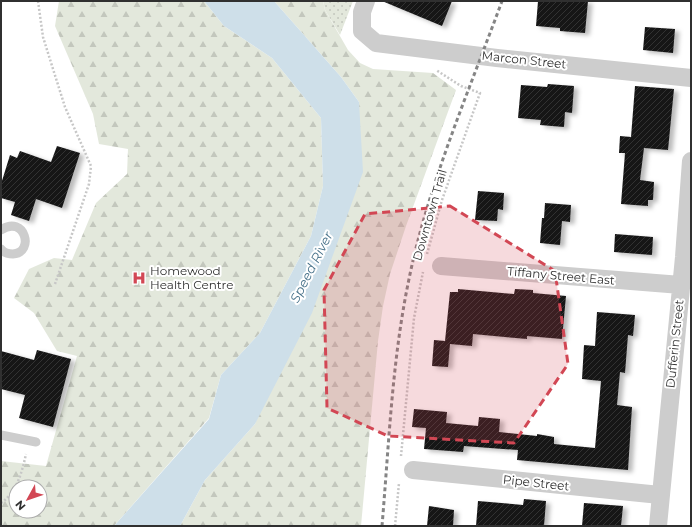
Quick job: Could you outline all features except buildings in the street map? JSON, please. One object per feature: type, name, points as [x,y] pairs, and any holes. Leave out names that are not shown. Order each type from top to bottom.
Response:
[{"type":"street","name":"Marcon Street","points":[[366,1],[362,12],[362,32],[376,44],[691,78]]},
{"type":"street","name":"Dufferin Street","points":[[658,526],[680,285],[688,257],[691,161]]},
{"type":"street","name":"Tiffany Street East","points":[[442,266],[680,285]]},
{"type":"street","name":"Pipe Street","points":[[407,464],[660,496]]},
{"type":"lane","points":[[1,230],[7,226],[19,228],[24,233],[26,239],[21,250],[16,254],[9,254],[1,250]]},
{"type":"lane","points":[[1,435],[33,441]]},
{"type":"path","points":[[38,1],[43,36],[53,69],[65,106],[91,166],[89,184],[55,284]]},
{"type":"path","name":"Downtown Trail","points":[[426,256],[442,200],[480,93],[461,86],[431,67]]},
{"type":"path","name":"Downtown Trail","points":[[407,464],[414,318],[424,269]]},
{"type":"path","points":[[1,503],[7,499],[19,481],[33,441]]},
{"type":"path","points":[[395,526],[399,482]]},
{"type":"highlighted area","points":[[450,206],[555,271],[568,364],[514,443],[388,436],[327,408],[324,290],[365,214]]},
{"type":"green space","name":"Homewood Health Centre","points":[[59,1],[204,1],[224,26],[272,58],[321,118],[323,186],[311,236],[260,333],[221,375],[209,418],[114,526],[1,526],[1,461],[46,466],[77,356],[57,351],[34,313],[14,298],[29,269],[54,258],[72,260],[96,203],[127,174],[128,149],[99,144],[93,114],[55,26]]},
{"type":"green space","points":[[274,1],[323,1],[325,10],[348,50],[360,63],[373,69],[433,73],[456,90],[406,226],[390,274],[383,306],[378,341],[361,526],[180,526],[205,480],[255,424],[359,102],[341,77]]},
{"type":"green space","points":[[323,1],[353,1],[340,35],[325,10]]},
{"type":"water","name":"Speed River","points":[[204,1],[274,1],[341,77],[359,102],[363,172],[312,313],[255,424],[205,480],[180,526],[114,526],[209,419],[221,375],[260,333],[311,236],[323,186],[321,118],[272,58],[224,26]]},
{"type":"railway","points":[[382,526],[395,371],[403,310],[409,279],[417,244],[438,173],[502,1]]},
{"type":"place","name":"Homewood Health Centre","points":[[139,278]]}]
